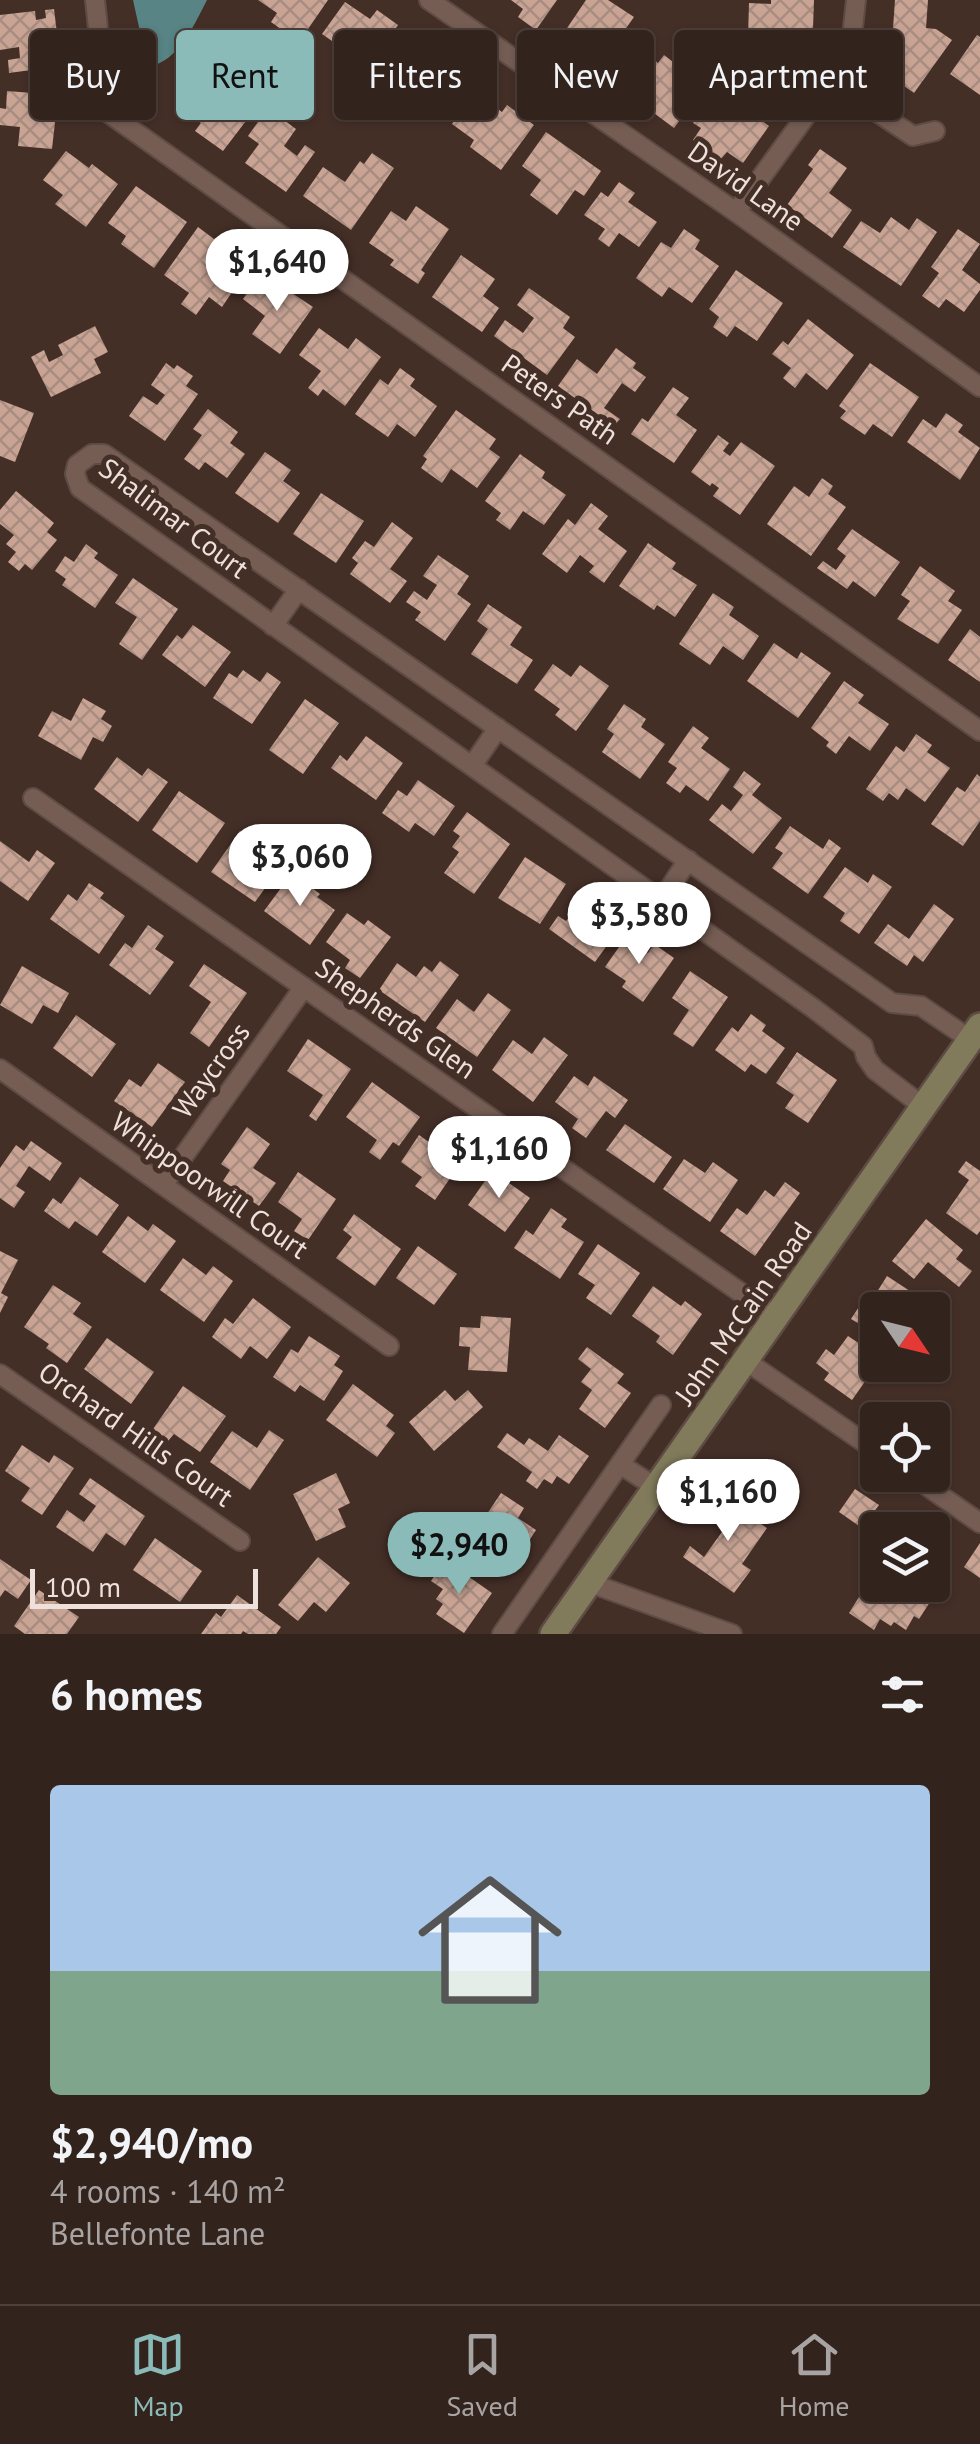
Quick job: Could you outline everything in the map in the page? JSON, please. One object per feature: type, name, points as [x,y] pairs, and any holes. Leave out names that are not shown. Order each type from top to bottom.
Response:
[{"type":"main road","name":"John McCain Road","points":[[554,1634],[975,1033]]},
{"type":"street","name":"Peters Path","points":[[95,0],[108,112],[980,731]]},
{"type":"street","name":"David Lane","points":[[429,0],[980,386]]},
{"type":"street","points":[[853,30],[856,0]]},
{"type":"street","points":[[736,212],[804,120]]},
{"type":"street","points":[[888,120],[912,136],[935,131]]},
{"type":"street","name":"Shalimar Court","points":[[924,1106],[875,1070],[863,1046],[80,488],[75,474],[82,458],[104,454],[892,1003],[921,1006],[975,1033]]},
{"type":"street","points":[[274,626],[299,589]]},
{"type":"street","points":[[472,766],[498,728]]},
{"type":"street","name":"Shepherds Glen","points":[[33,798],[776,1318]]},
{"type":"street","points":[[661,901],[688,860]]},
{"type":"street","name":"Waycross","points":[[162,1184],[304,987]]},
{"type":"street","name":"Whippoorwill Court","points":[[0,1069],[389,1346]]},
{"type":"street","points":[[746,1361],[860,1440]]},
{"type":"street","name":"Orchard Hills Court","points":[[0,1374],[240,1541]]},
{"type":"street","points":[[502,1634],[661,1405]]},
{"type":"street","points":[[621,1465],[657,1488]]},
{"type":"street","points":[[935,1492],[980,1523]]},
{"type":"street","points":[[590,1583],[732,1634]]},
{"type":"water","points":[[133,0],[207,0],[191,30],[176,30],[176,50],[164,61],[156,65],[156,30],[140,30]]},
{"type":"building","points":[[258,0],[328,0],[307,30],[282,30],[271,22],[277,13]]},
{"type":"building","points":[[511,0],[557,0],[536,30],[518,17],[523,9]]},
{"type":"building","points":[[586,0],[608,0],[634,17],[625,30],[566,30]]},
{"type":"building","points":[[771,0],[814,0],[813,28],[748,30],[749,3],[771,4]]},
{"type":"building","points":[[895,0],[928,0],[926,28],[936,29],[952,40],[914,93],[903,85],[903,30],[893,30]]},
{"type":"building","points":[[345,2],[370,19],[377,10],[398,25],[394,30],[334,30],[334,42],[322,34]]},
{"type":"building","points":[[54,9],[57,30],[30,30],[30,70],[9,73],[8,60],[20,58],[19,47],[0,50],[0,15],[35,11],[36,20],[46,18],[45,10]]},
{"type":"building","points":[[977,35],[980,37],[980,95],[950,74]]},
{"type":"building","points":[[664,55],[674,63],[674,120],[680,120],[674,128],[654,113],[654,60],[658,63]]},
{"type":"building","points":[[7,91],[30,93],[30,120],[55,120],[52,149],[18,146],[20,127],[0,125],[0,108],[6,109]]},
{"type":"building","points":[[507,105],[517,112],[517,120],[534,125],[501,170],[470,147],[474,140],[452,124],[455,120],[497,120],[497,108],[502,112]]},
{"type":"building","points":[[197,120],[247,120],[223,151],[195,131],[201,123]]},
{"type":"building","points":[[259,120],[284,120],[296,129],[284,146],[297,156],[305,145],[315,152],[286,192],[245,163],[259,144],[248,136]]},
{"type":"building","points":[[761,120],[769,126],[743,163],[727,152],[721,159],[693,140],[701,128],[693,123]]},
{"type":"building","points":[[546,132],[601,171],[584,196],[575,190],[557,215],[530,195],[541,180],[522,166]]},
{"type":"building","points":[[820,149],[847,168],[829,193],[852,210],[832,238],[787,205],[813,169],[808,165]]},
{"type":"building","points":[[66,151],[118,184],[86,227],[55,204],[63,195],[43,180]]},
{"type":"building","points":[[372,153],[394,168],[351,230],[303,196],[323,167],[345,182],[360,161],[364,164]]},
{"type":"building","points":[[619,182],[635,193],[628,202],[657,222],[639,247],[619,233],[609,247],[598,239],[605,229],[584,215],[601,192],[608,197]]},
{"type":"building","points":[[136,186],[187,222],[154,268],[121,244],[126,236],[108,223]]},
{"type":"building","points":[[416,206],[449,229],[421,270],[425,273],[418,284],[390,265],[394,260],[369,243],[391,211],[406,221]]},
{"type":"building","points":[[891,217],[909,230],[917,218],[937,232],[901,286],[843,247],[861,221],[880,233]]},
{"type":"building","points":[[198,227],[222,245],[214,256],[243,276],[222,307],[209,297],[196,315],[181,304],[189,293],[164,275]]},
{"type":"building","points":[[684,229],[700,240],[695,249],[719,266],[692,303],[669,287],[662,297],[636,278],[661,242],[671,248]]},
{"type":"building","points":[[958,229],[980,244],[962,270],[980,284],[964,312],[946,299],[939,308],[922,296],[939,273],[931,267]]},
{"type":"building","points":[[461,255],[495,279],[483,296],[499,308],[482,332],[432,297]]},
{"type":"building","points":[[736,270],[783,303],[757,341],[735,326],[727,337],[713,327],[719,317],[709,309]]},
{"type":"building","points":[[258,277],[285,296],[289,291],[313,307],[280,354],[252,334],[265,316],[243,299]]},
{"type":"building","points":[[529,288],[570,317],[563,328],[575,337],[547,375],[494,336],[505,320],[523,333],[534,318],[517,305]]},
{"type":"building","points":[[808,319],[854,355],[827,390],[806,373],[795,388],[783,378],[791,368],[772,354],[783,341],[788,345]]},
{"type":"building","points":[[95,326],[108,352],[94,359],[101,373],[51,397],[31,357],[44,350],[49,362],[63,355],[58,345]]},
{"type":"building","points":[[319,328],[348,349],[356,338],[381,357],[345,406],[323,389],[318,396],[308,388],[321,371],[299,355]]},
{"type":"building","points":[[616,348],[636,363],[633,368],[646,377],[635,392],[622,383],[604,408],[620,419],[614,426],[558,386],[577,359],[597,374]]},
{"type":"building","points":[[166,363],[193,376],[186,386],[198,394],[165,441],[129,416],[143,396],[157,405],[165,395],[151,385]]},
{"type":"building","points":[[870,363],[919,397],[892,437],[873,424],[865,435],[840,418],[846,411],[839,406]]},
{"type":"building","points":[[400,368],[415,379],[410,386],[437,406],[415,437],[397,424],[388,437],[355,414],[380,379],[388,385]]},
{"type":"building","points":[[673,387],[689,398],[676,415],[697,430],[674,463],[631,434],[642,418],[648,422]]},
{"type":"building","points":[[0,400],[34,413],[15,462],[0,456]]},
{"type":"building","points":[[208,409],[238,432],[230,443],[245,454],[227,478],[205,462],[199,470],[184,459],[202,435],[193,429]]},
{"type":"building","points":[[456,410],[496,439],[489,449],[500,457],[477,488],[451,469],[442,483],[421,468],[427,459],[423,456]]},
{"type":"building","points":[[946,413],[963,425],[958,432],[980,448],[960,480],[907,442],[923,419],[936,428]]},
{"type":"building","points":[[718,435],[729,443],[723,451],[730,456],[741,442],[775,466],[740,515],[713,496],[719,488],[691,472]]},
{"type":"building","points":[[265,452],[291,470],[283,481],[300,493],[278,523],[235,493]]},
{"type":"building","points":[[520,454],[545,472],[542,478],[566,495],[544,525],[523,511],[510,530],[496,520],[501,513],[485,501]]},
{"type":"building","points":[[822,478],[833,486],[828,494],[846,507],[811,556],[767,524],[794,486],[809,497]]},
{"type":"building","points":[[16,491],[54,523],[47,532],[57,540],[32,570],[25,564],[19,571],[8,562],[16,552],[6,544],[14,535],[0,524],[0,510]]},
{"type":"building","points":[[321,493],[364,521],[336,563],[293,534]]},
{"type":"building","points":[[591,503],[608,516],[598,529],[627,551],[604,583],[589,572],[594,566],[580,555],[567,573],[542,554],[568,519],[575,525]]},
{"type":"building","points":[[392,522],[413,538],[390,569],[407,581],[390,603],[350,574],[358,563],[352,558],[365,541],[374,547]]},
{"type":"building","points":[[852,529],[900,562],[875,597],[853,581],[847,589],[817,568],[823,561],[836,570],[846,556],[837,549]]},
{"type":"building","points":[[648,543],[676,563],[672,569],[697,585],[675,617],[657,605],[654,610],[619,586]]},
{"type":"building","points":[[86,544],[98,553],[94,558],[118,575],[95,608],[62,585],[66,579],[55,571],[65,556],[74,562]]},
{"type":"building","points":[[438,555],[469,576],[457,594],[471,604],[445,641],[415,620],[421,612],[406,602],[414,591],[427,600],[437,585],[423,576]]},
{"type":"building","points":[[920,566],[955,591],[948,601],[962,610],[938,644],[897,619],[910,601],[901,595]]},
{"type":"building","points":[[133,578],[178,609],[142,660],[119,644],[137,617],[115,603]]},
{"type":"building","points":[[713,593],[734,607],[729,615],[759,636],[743,660],[723,646],[710,665],[679,644]]},
{"type":"building","points":[[488,604],[522,627],[510,645],[533,660],[517,684],[471,654],[488,629],[477,621]]},
{"type":"building","points":[[193,625],[231,652],[205,687],[162,655],[177,635],[182,639]]},
{"type":"building","points":[[970,629],[980,637],[980,682],[948,660]]},
{"type":"building","points":[[774,643],[797,659],[801,652],[831,673],[798,718],[747,681]]},
{"type":"building","points":[[553,664],[571,677],[580,665],[609,686],[576,731],[555,715],[560,709],[534,690]]},
{"type":"building","points":[[243,670],[260,682],[267,672],[281,682],[252,724],[213,698],[229,673],[237,678]]},
{"type":"building","points":[[844,681],[864,695],[858,703],[889,724],[870,751],[849,736],[836,754],[826,746],[829,742],[811,728]]},
{"type":"building","points":[[83,698],[106,711],[101,719],[112,726],[103,742],[93,737],[81,760],[38,736],[52,711],[71,721]]},
{"type":"building","points":[[305,699],[339,723],[303,774],[269,750]]},
{"type":"building","points":[[624,704],[646,719],[641,727],[665,744],[640,779],[602,752],[614,734],[607,729]]},
{"type":"building","points":[[693,726],[709,738],[701,748],[730,769],[708,801],[686,785],[680,793],[666,783],[677,768],[668,762]]},
{"type":"building","points":[[916,734],[932,745],[927,752],[950,768],[925,802],[906,788],[898,800],[889,793],[883,801],[866,789],[896,746],[904,752]]},
{"type":"building","points":[[366,736],[403,763],[376,800],[331,768],[340,755],[347,761]]},
{"type":"building","points":[[117,757],[142,776],[148,768],[168,782],[138,822],[94,789]]},
{"type":"building","points":[[744,771],[761,784],[752,795],[782,818],[753,854],[709,820],[722,804],[731,811],[743,795],[733,787]]},
{"type":"building","points":[[977,774],[980,821],[963,846],[931,824],[957,787],[965,792]]},
{"type":"building","points":[[418,780],[455,806],[434,836],[415,823],[409,832],[382,813],[398,790],[407,796]]},
{"type":"building","points":[[179,791],[225,823],[197,863],[152,830]]},
{"type":"building","points":[[467,812],[510,844],[474,894],[444,873],[459,852],[452,847],[460,836],[453,831]]},
{"type":"building","points":[[790,826],[823,849],[829,839],[841,848],[808,894],[772,868],[783,853],[775,848]]},
{"type":"building","points":[[240,831],[267,850],[263,857],[279,869],[255,902],[211,872]]},
{"type":"building","points":[[0,841],[29,862],[37,850],[55,863],[28,901],[0,881]]},
{"type":"building","points":[[525,857],[566,884],[540,924],[498,898]]},
{"type":"building","points":[[845,867],[868,883],[873,874],[892,887],[859,934],[840,921],[845,913],[823,897]]},
{"type":"building","points":[[292,873],[335,910],[310,945],[264,911]]},
{"type":"building","points":[[89,883],[104,893],[100,898],[125,916],[99,954],[50,919],[68,894],[77,901]]},
{"type":"building","points":[[583,898],[621,926],[595,962],[549,929],[558,916],[566,921]]},
{"type":"building","points":[[934,904],[954,919],[923,962],[914,955],[907,966],[874,943],[888,924],[909,939]]},
{"type":"building","points":[[347,913],[364,925],[368,920],[391,937],[360,978],[345,968],[350,960],[326,942]]},
{"type":"building","points":[[148,925],[164,936],[155,949],[174,962],[150,995],[109,965],[125,943],[132,948]]},
{"type":"building","points":[[626,937],[648,953],[654,944],[674,958],[643,1002],[622,987],[626,981],[605,967]]},
{"type":"building","points":[[440,961],[459,975],[425,1022],[379,990],[397,963],[416,977],[424,966],[432,972]]},
{"type":"building","points":[[204,964],[247,993],[209,1047],[190,1033],[211,1002],[189,986]]},
{"type":"building","points":[[22,966],[69,993],[58,1013],[43,1005],[32,1024],[0,1005]]},
{"type":"building","points":[[690,971],[728,997],[693,1047],[673,1034],[689,1010],[672,998]]},
{"type":"building","points":[[488,993],[511,1010],[477,1057],[436,1028],[457,999],[474,1012]]},
{"type":"building","points":[[751,1014],[766,1025],[762,1031],[785,1048],[766,1074],[751,1064],[745,1072],[715,1050],[732,1027],[738,1032]]},
{"type":"building","points":[[76,1015],[116,1044],[92,1077],[53,1048]]},
{"type":"building","points":[[544,1037],[568,1055],[533,1102],[492,1070],[513,1040],[532,1054]]},
{"type":"building","points":[[308,1039],[351,1069],[316,1121],[309,1116],[323,1095],[287,1071]]},
{"type":"building","points":[[797,1052],[837,1080],[808,1123],[785,1108],[794,1095],[776,1083]]},
{"type":"building","points":[[158,1063],[185,1082],[152,1127],[114,1101],[129,1079],[141,1087]]},
{"type":"building","points":[[574,1076],[588,1086],[594,1076],[628,1100],[615,1118],[606,1111],[586,1138],[572,1128],[578,1119],[555,1102]]},
{"type":"building","points":[[372,1082],[420,1117],[399,1146],[393,1142],[380,1160],[369,1152],[377,1140],[346,1117]]},
{"type":"building","points":[[625,1124],[672,1157],[654,1183],[606,1150]]},
{"type":"building","points":[[247,1127],[270,1144],[253,1168],[276,1183],[259,1206],[223,1181],[230,1170],[221,1164]]},
{"type":"building","points":[[419,1135],[443,1152],[452,1139],[469,1151],[435,1200],[415,1186],[422,1177],[401,1162]]},
{"type":"building","points":[[31,1141],[62,1163],[50,1181],[29,1166],[16,1186],[25,1192],[14,1208],[0,1198],[0,1168],[16,1145],[24,1151]]},
{"type":"building","points":[[684,1159],[705,1173],[713,1162],[738,1180],[710,1222],[663,1189]]},
{"type":"building","points":[[966,1161],[980,1171],[977,1235],[946,1213],[969,1180],[958,1172]]},
{"type":"building","points":[[492,1171],[530,1198],[505,1232],[468,1205]]},
{"type":"building","points":[[298,1172],[336,1199],[308,1240],[294,1231],[302,1219],[278,1202]]},
{"type":"building","points":[[80,1177],[119,1205],[97,1236],[75,1221],[69,1229],[44,1211],[53,1198],[61,1204]]},
{"type":"building","points":[[785,1182],[800,1193],[755,1256],[720,1231],[737,1208],[747,1215],[765,1190],[774,1197]]},
{"type":"building","points":[[551,1208],[567,1219],[561,1227],[584,1242],[560,1279],[514,1248],[526,1230],[533,1235]]},
{"type":"building","points":[[354,1214],[401,1249],[375,1286],[336,1258],[352,1237],[343,1230]]},
{"type":"building","points":[[128,1216],[148,1231],[153,1224],[176,1241],[145,1283],[102,1252]]},
{"type":"building","points":[[926,1219],[963,1250],[956,1259],[972,1271],[959,1287],[928,1262],[914,1279],[892,1261]]},
{"type":"building","points":[[598,1244],[640,1273],[611,1315],[586,1298],[595,1285],[578,1274]]},
{"type":"building","points":[[418,1246],[457,1274],[434,1305],[396,1278]]},
{"type":"building","points":[[0,1251],[18,1260],[1,1293],[8,1297],[0,1313]]},
{"type":"building","points":[[183,1258],[206,1275],[213,1266],[233,1281],[204,1322],[160,1290]]},
{"type":"building","points":[[887,1276],[911,1292],[877,1292]]},
{"type":"building","points":[[53,1285],[81,1303],[73,1314],[92,1327],[67,1363],[46,1348],[49,1344],[24,1327]]},
{"type":"building","points":[[653,1286],[681,1306],[685,1301],[702,1314],[673,1355],[656,1342],[660,1336],[632,1316]]},
{"type":"building","points":[[253,1298],[291,1327],[267,1359],[250,1346],[241,1359],[212,1337],[225,1318],[233,1324]]},
{"type":"building","points":[[860,1305],[860,1324],[851,1319]]},
{"type":"building","points":[[481,1316],[511,1318],[507,1372],[468,1370],[470,1347],[459,1346],[460,1327],[480,1328]]},
{"type":"building","points":[[309,1336],[340,1356],[334,1365],[343,1371],[324,1401],[300,1385],[295,1392],[273,1377],[291,1349],[298,1353]]},
{"type":"building","points":[[848,1336],[860,1344],[860,1382],[865,1382],[852,1400],[824,1380],[829,1373],[816,1363],[826,1349],[834,1355]]},
{"type":"building","points":[[107,1338],[154,1372],[131,1404],[84,1369]]},
{"type":"building","points":[[587,1347],[624,1374],[617,1383],[631,1393],[605,1428],[579,1409],[592,1390],[581,1382],[591,1369],[578,1359]]},
{"type":"building","points":[[353,1384],[394,1415],[386,1426],[395,1433],[377,1457],[326,1420]]},
{"type":"building","points":[[183,1386],[226,1416],[200,1452],[174,1434],[168,1441],[153,1429]]},
{"type":"building","points":[[445,1390],[455,1401],[468,1390],[483,1407],[434,1451],[409,1422]]},
{"type":"building","points":[[269,1430],[284,1440],[250,1490],[210,1462],[232,1431],[257,1448]]},
{"type":"building","points":[[507,1433],[524,1445],[529,1438],[548,1451],[559,1435],[589,1456],[569,1484],[557,1476],[552,1484],[544,1479],[537,1489],[526,1481],[532,1472],[497,1447]]},
{"type":"building","points":[[22,1445],[49,1463],[54,1455],[74,1468],[42,1515],[21,1501],[30,1488],[5,1471]]},
{"type":"building","points":[[336,1473],[350,1503],[338,1509],[346,1527],[316,1541],[293,1494]]},
{"type":"building","points":[[90,1478],[145,1516],[125,1546],[106,1533],[93,1552],[56,1527],[67,1510],[84,1522],[96,1506],[79,1494]]},
{"type":"building","points":[[855,1489],[879,1505],[874,1512],[860,1512],[860,1527],[839,1512]]},
{"type":"building","points":[[716,1492],[767,1528],[742,1564],[751,1570],[734,1593],[683,1557],[690,1546],[704,1557],[724,1529],[702,1513]]},
{"type":"building","points":[[501,1493],[524,1508],[518,1518],[536,1530],[525,1547],[514,1539],[498,1561],[469,1541]]},
{"type":"building","points":[[155,1538],[202,1571],[180,1602],[133,1570]]},
{"type":"building","points":[[980,1543],[980,1578],[964,1567]]},
{"type":"building","points":[[318,1557],[350,1583],[326,1612],[314,1602],[298,1621],[278,1605]]},
{"type":"building","points":[[0,1559],[31,1580],[18,1599],[5,1590],[0,1597]]},
{"type":"building","points":[[445,1560],[492,1593],[464,1633],[436,1614],[443,1604],[436,1599],[443,1589],[431,1581]]},
{"type":"building","points":[[39,1590],[79,1617],[67,1634],[25,1634],[14,1626]]},
{"type":"building","points":[[237,1595],[281,1627],[276,1634],[201,1634],[216,1613],[221,1617]]},
{"type":"building","points":[[860,1595],[860,1602],[930,1602],[919,1619],[914,1616],[906,1630],[880,1619],[874,1630],[849,1613]]}]
